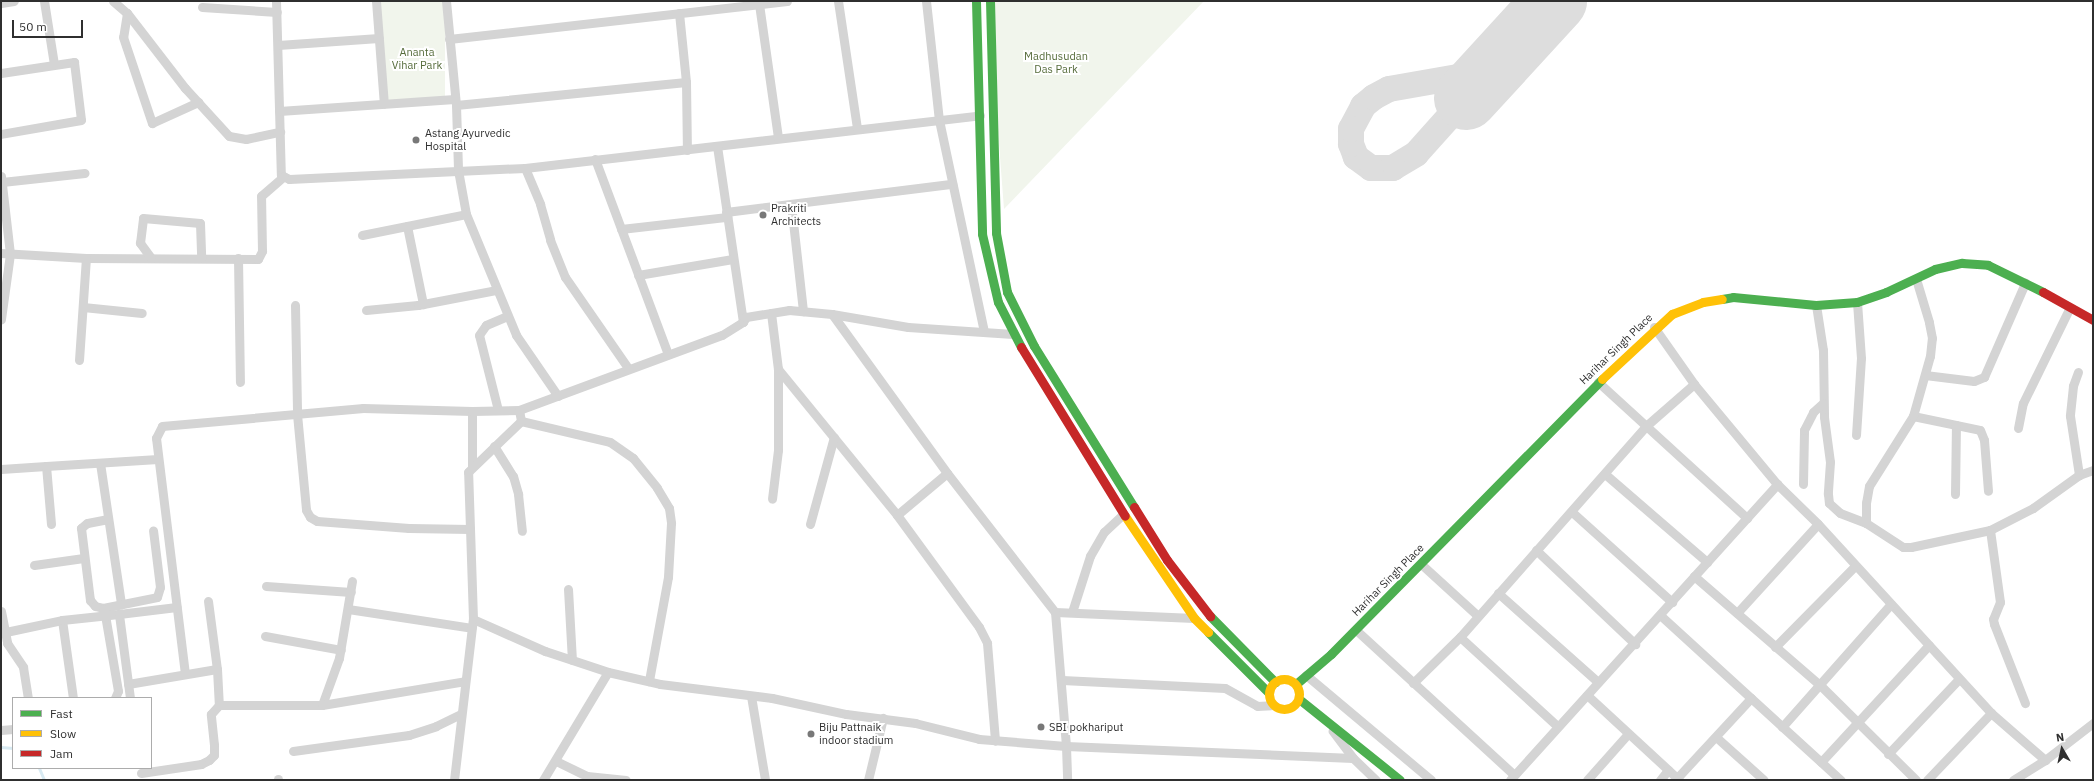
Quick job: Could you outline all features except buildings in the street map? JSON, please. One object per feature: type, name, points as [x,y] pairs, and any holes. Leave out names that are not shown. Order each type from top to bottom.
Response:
[{"type":"main road","points":[[976,1],[982,234],[990,274],[1013,334],[1123,514],[1194,618],[1269,693],[1274,704],[1287,709],[1299,699]]},
{"type":"main road","points":[[990,1],[996,233],[1007,292],[1034,346],[1167,560],[1212,618],[1275,682]]},
{"type":"main road","name":"Harihar Singh Place","points":[[1296,684],[1356,630],[1598,382],[1654,327],[1672,314],[1697,305],[1733,297],[1816,305],[1856,302],[1916,279],[1935,269],[1962,263],[1988,265],[2025,283],[2069,309],[2093,320]]},
{"type":"main road","points":[[1269,693],[1275,682],[1288,678],[1296,684],[1299,699],[1400,780]]},
{"type":"street","points":[[1,3],[14,1]]},
{"type":"street","points":[[44,1],[54,64]]},
{"type":"street","points":[[113,1],[127,13],[198,102],[229,136],[246,139],[280,132]]},
{"type":"street","points":[[276,1],[281,175],[289,179],[525,168],[595,159],[687,150],[980,114]]},
{"type":"street","points":[[376,1],[384,104]]},
{"type":"street","points":[[446,1],[455,102],[458,170],[466,214],[496,290],[516,335],[558,396]]},
{"type":"street","points":[[449,39],[787,1]]},
{"type":"street","points":[[838,1],[857,128]]},
{"type":"street","points":[[926,1],[939,120],[984,331]]},
{"type":"street","points":[[759,4],[778,138]]},
{"type":"street","points":[[202,7],[277,12]]},
{"type":"street","points":[[127,13],[123,37],[152,123],[198,102]]},
{"type":"street","points":[[679,13],[686,82],[687,150]]},
{"type":"street","points":[[278,44],[379,38]]},
{"type":"street","points":[[1,63],[2,73],[74,62],[81,120],[1,134]]},
{"type":"street","points":[[279,111],[384,104],[455,102],[686,82]]},
{"type":"street","points":[[717,146],[743,322]]},
{"type":"street","points":[[595,159],[668,354]]},
{"type":"street","points":[[525,168],[540,204],[550,240],[565,277],[628,368]]},
{"type":"street","points":[[1,319],[5,253],[2,179],[85,172]]},
{"type":"street","points":[[5,253],[86,258],[258,259],[262,251],[261,196],[284,176]]},
{"type":"street","points":[[621,229],[727,215],[791,204],[952,184]]},
{"type":"street","points":[[791,204],[803,311]]},
{"type":"street","points":[[362,235],[466,214]]},
{"type":"street","points":[[151,258],[140,243],[143,218],[200,223],[201,258]]},
{"type":"street","points":[[406,226],[423,304]]},
{"type":"street","points":[[79,360],[86,258]]},
{"type":"street","points":[[238,258],[240,382]]},
{"type":"street","points":[[638,275],[734,259]]},
{"type":"street","points":[[1866,523],[1866,495],[1871,481],[1913,416],[1925,375],[1932,338],[1916,279]]},
{"type":"street","points":[[1925,375],[1974,381],[1984,377],[2025,283]]},
{"type":"street","points":[[366,310],[423,304],[496,290]]},
{"type":"street","points":[[1856,302],[1861,358],[1856,435]]},
{"type":"street","points":[[295,305],[297,414],[306,510],[310,518],[317,521],[409,528],[470,529]]},
{"type":"street","points":[[1816,305],[1823,350],[1823,403],[1830,462],[1829,503],[1840,513],[1866,523],[1903,547],[1921,545],[1990,530],[2033,508],[2079,475],[2093,470]]},
{"type":"street","points":[[82,307],[142,313]]},
{"type":"street","points":[[2018,428],[2023,403],[2069,309]]},
{"type":"street","points":[[184,674],[156,438],[162,426],[362,408],[472,411],[519,410],[628,368],[722,335],[743,322],[746,317],[771,313],[803,311],[832,314],[908,327],[1013,334]]},
{"type":"street","points":[[771,313],[778,368],[778,450],[772,499]]},
{"type":"street","points":[[832,314],[948,473],[1055,612],[1062,680],[1067,780]]},
{"type":"street","points":[[498,410],[479,335],[486,325],[507,316]]},
{"type":"street","points":[[1654,327],[1694,384],[1777,484],[1818,524],[1991,713],[2046,760]]},
{"type":"street","points":[[778,368],[897,515],[979,626],[987,643],[995,741]]},
{"type":"street","points":[[2078,372],[2074,386],[2070,416],[2079,475]]},
{"type":"street","points":[[1598,382],[1747,518]]},
{"type":"street","points":[[1413,683],[1460,636],[1536,550],[1572,512],[1646,426],[1694,384]]},
{"type":"street","points":[[1803,484],[1804,430],[1813,412],[1823,403]]},
{"type":"street","points":[[519,410],[521,420]]},
{"type":"street","points":[[472,411],[472,467]]},
{"type":"street","points":[[1913,416],[1977,429],[1983,433],[1988,491]]},
{"type":"street","points":[[454,780],[472,624],[470,529],[467,476],[472,467],[521,420]]},
{"type":"street","points":[[521,420],[610,442],[633,458],[657,488],[669,508],[671,523],[668,577],[648,681]]},
{"type":"street","points":[[1955,494],[1956,425]]},
{"type":"street","points":[[810,524],[834,437]]},
{"type":"street","points":[[494,446],[513,476],[518,494],[522,531]]},
{"type":"street","points":[[1,469],[158,459]]},
{"type":"street","points":[[100,463],[120,609],[130,697]]},
{"type":"street","points":[[46,466],[51,524]]},
{"type":"street","points":[[897,515],[948,473]]},
{"type":"street","points":[[1605,474],[1707,562]]},
{"type":"street","points":[[1356,630],[1512,778],[1557,726],[1635,644],[1777,484]]},
{"type":"street","points":[[1572,512],[1672,602]]},
{"type":"street","points":[[1072,612],[1090,556],[1104,532],[1123,514]]},
{"type":"street","points":[[104,611],[91,604],[81,528],[87,523],[108,519]]},
{"type":"street","points":[[1737,613],[1818,524]]},
{"type":"street","points":[[120,609],[153,598],[159,593],[153,530]]},
{"type":"street","points":[[1990,530],[2000,602],[1993,619],[1994,624],[2025,703]]},
{"type":"street","points":[[1536,550],[1635,644]]},
{"type":"street","points":[[34,565],[84,558]]},
{"type":"street","points":[[1421,564],[1478,616]]},
{"type":"street","points":[[1775,647],[1856,566]]},
{"type":"street","points":[[1694,576],[1820,685],[1859,722],[1888,754],[1916,780]]},
{"type":"street","points":[[322,705],[341,650],[352,581]]},
{"type":"street","points":[[266,586],[351,592]]},
{"type":"street","points":[[568,589],[572,660]]},
{"type":"street","points":[[1498,593],[1598,682]]},
{"type":"street","points":[[208,601],[217,669],[219,706]]},
{"type":"street","points":[[1782,727],[1891,604]]},
{"type":"street","points":[[2,632],[104,611],[176,607]]},
{"type":"street","points":[[348,609],[472,624],[608,672],[648,681],[810,705],[846,714],[883,718],[995,741],[1066,746],[1353,758]]},
{"type":"street","points":[[1,611],[2,632],[7,643],[23,667],[28,697]]},
{"type":"street","points":[[104,611],[118,691],[115,697]]},
{"type":"street","points":[[1055,612],[1194,618]]},
{"type":"street","points":[[1660,615],[1841,780]]},
{"type":"street","points":[[62,620],[73,697]]},
{"type":"street","points":[[265,636],[341,650]]},
{"type":"street","points":[[1460,636],[1557,726]]},
{"type":"street","points":[[1821,762],[1929,645]]},
{"type":"street","points":[[128,684],[217,669]]},
{"type":"street","points":[[543,780],[556,761],[608,672]]},
{"type":"street","points":[[1306,675],[1431,780]]},
{"type":"street","points":[[1888,754],[1959,679]]},
{"type":"street","points":[[1062,680],[1225,688],[1257,706],[1274,704]]},
{"type":"street","points":[[141,774],[201,764],[209,760],[214,755],[211,714],[219,706],[322,705],[465,681]]},
{"type":"street","points":[[751,696],[765,780]]},
{"type":"street","points":[[1587,696],[1627,735],[1678,779],[1751,698]]},
{"type":"street","points":[[1927,780],[1991,713]]},
{"type":"street","points":[[293,751],[408,735],[436,726],[461,714]]},
{"type":"street","points":[[868,780],[883,718]]},
{"type":"street","points":[[1325,720],[1353,758],[1376,780]]},
{"type":"street","points":[[2013,780],[2046,760],[2093,724]]},
{"type":"street","points":[[1,730],[12,729]]},
{"type":"street","points":[[1587,780],[1627,735]]},
{"type":"street","points":[[1716,737],[1764,780]]},
{"type":"street","points":[[556,761],[587,776],[626,780]]},
{"type":"street","points":[[1660,780],[1668,770]]},
{"type":"green space","name":"Ananta Vihar Park","points":[[380,1],[445,1],[445,103],[380,103]]},
{"type":"green space","name":"Madhusudan Das Park","points":[[988,1],[1204,1],[1004,209]]},
{"type":"waterway","points":[[1,747],[12,748]]},
{"type":"waterway","points":[[39,769],[44,780]]},
{"type":"taxiway","points":[[1466,98],[1416,154],[1393,168],[1371,168],[1356,157],[1351,144],[1351,129],[1363,106],[1374,97],[1389,89],[1475,74],[1522,37]]},
{"type":"runway","points":[[1466,98],[1555,1]]},
{"type":"traffic: fast","points":[[976,1],[982,234],[998,302],[1021,347]]},
{"type":"traffic: fast","points":[[990,1],[996,233],[1007,292],[1034,346],[1134,507]]},
{"type":"traffic: fast","points":[[1722,299],[1733,297],[1816,305],[1857,302],[1886,292],[1935,269],[1962,263],[1988,265],[2043,292]]},
{"type":"traffic: fast","points":[[1296,684],[1331,654],[1602,379]]},
{"type":"traffic: fast","points":[[1210,616],[1275,682]]},
{"type":"traffic: fast","points":[[1208,632],[1269,693]]},
{"type":"traffic: fast","points":[[1299,699],[1400,780]]},
{"type":"traffic: slow","points":[[1602,379],[1672,314],[1703,302],[1722,299]]},
{"type":"traffic: slow","points":[[1125,516],[1194,618],[1208,632]]},
{"type":"traffic: slow","points":[[1284,679],[1295,683],[1299,694],[1295,705],[1284,709],[1273,705],[1269,694],[1273,683],[1284,679]]},
{"type":"traffic: jam","points":[[2043,292],[2093,320]]},
{"type":"traffic: jam","points":[[1021,347],[1125,516]]},
{"type":"traffic: jam","points":[[1134,507],[1167,560],[1210,616]]},
{"type":"place","name":"Astang Ayurvedic Hospital","points":[[416,140]]},
{"type":"place","name":"Prakriti Architects","points":[[763,215]]},
{"type":"place","name":"SBI pokhariput","points":[[1041,727]]},
{"type":"place","name":"Biju Pattnaik indoor stadium","points":[[811,734]]}]
